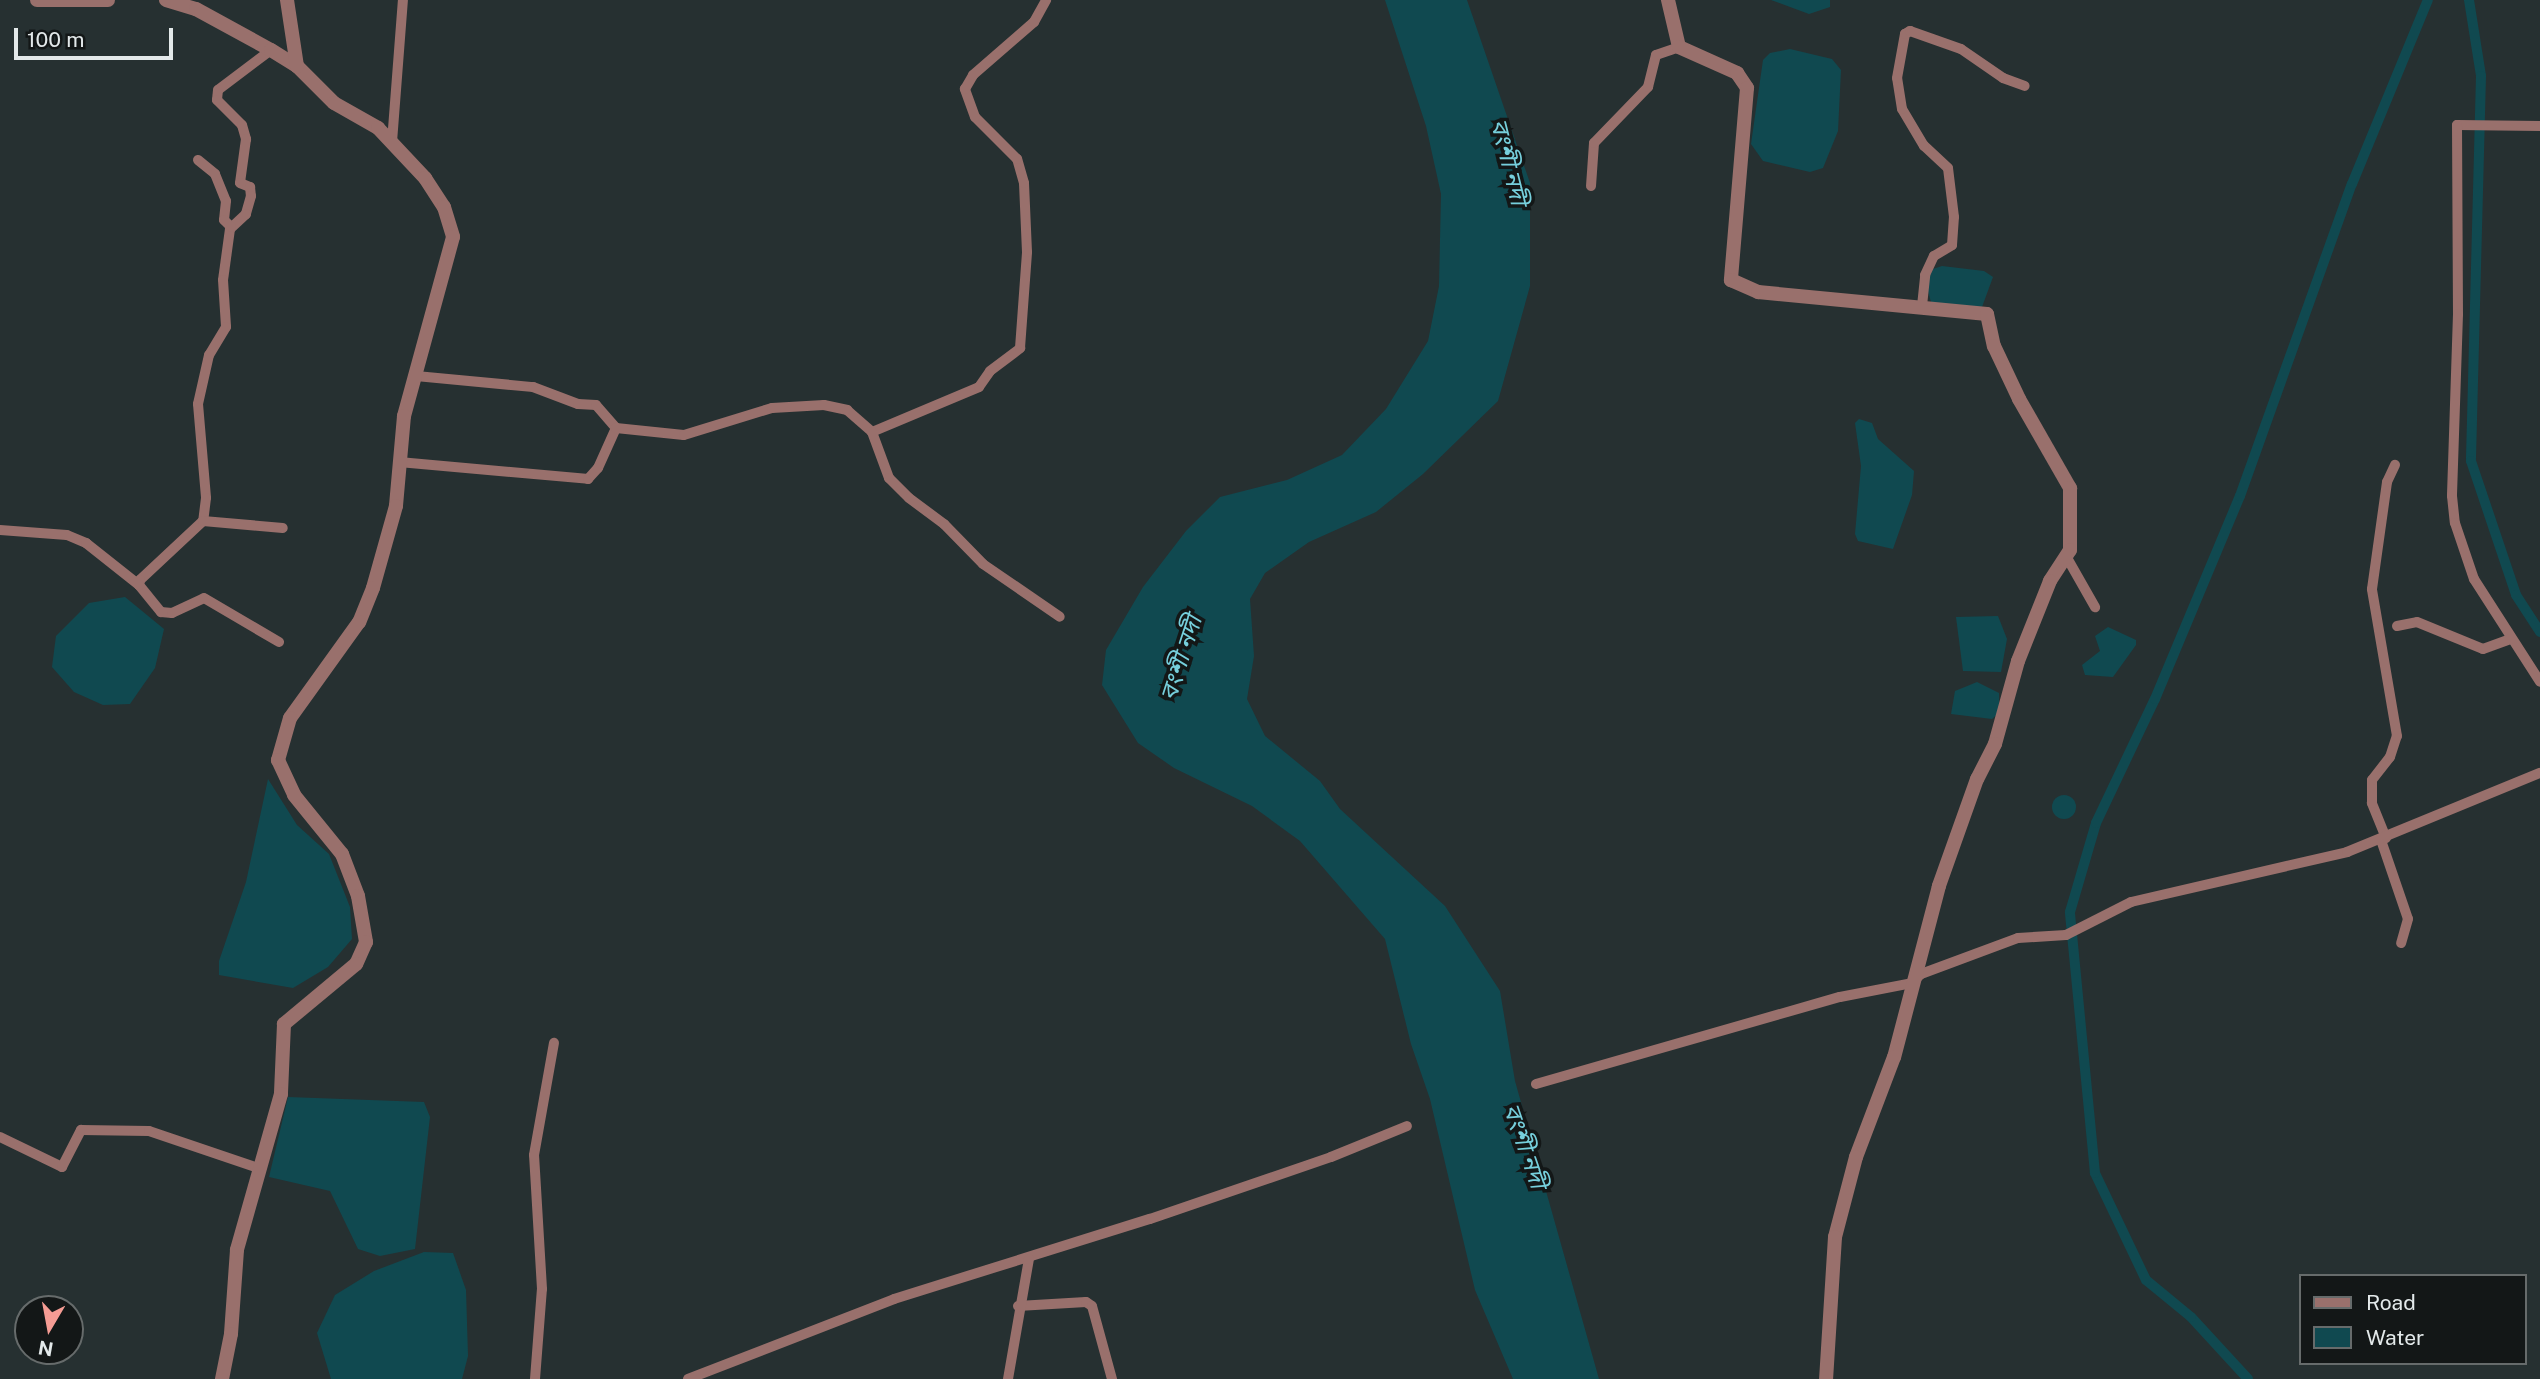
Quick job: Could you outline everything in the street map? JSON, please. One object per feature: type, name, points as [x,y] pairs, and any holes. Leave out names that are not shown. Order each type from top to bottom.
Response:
[{"type":"street","points":[[37,0],[108,0]]},
{"type":"street","points":[[166,0],[196,9],[271,50],[297,66],[334,103],[378,128],[444,207],[453,237],[404,416],[393,524],[373,588],[359,622],[290,718],[278,760],[294,795],[342,854],[358,896],[366,942],[356,964],[284,1024],[281,1094],[237,1250],[231,1334],[222,1379]]},
{"type":"street","points":[[287,0],[297,66]]},
{"type":"street","points":[[392,142],[403,0]]},
{"type":"street","points":[[872,432],[979,387],[990,371],[1020,348],[1027,252],[1024,183],[1017,159],[975,117],[965,89],[973,75],[1034,22],[1046,0]]},
{"type":"street","points":[[1668,0],[1679,47]]},
{"type":"street","points":[[1922,306],[1925,275],[1934,256],[1952,246],[1954,216],[1948,168],[1924,146],[1900,102],[1897,78],[1905,34],[1910,31],[1961,49],[2003,78],[2025,86]]},
{"type":"street","points":[[1591,186],[1594,143],[1648,87],[1656,55],[1679,47],[1737,73],[1747,88],[1731,280],[1758,292],[1987,314],[1994,346],[2018,399],[2070,488],[2072,527],[2066,556],[2050,581],[2018,661],[1995,744],[1977,779],[1939,886],[1894,1057],[1869,1114],[1835,1237],[1826,1379]]},
{"type":"street","points":[[139,585],[139,580],[203,521],[206,498],[198,404],[209,355],[226,327],[223,280],[231,227],[246,214],[251,196],[250,187],[240,183],[246,139],[243,125],[217,100],[218,90],[271,50]]},
{"type":"street","points":[[2540,126],[2462,122],[2457,130],[2458,314],[2452,496],[2455,523],[2474,579],[2540,682]]},
{"type":"street","points":[[198,160],[215,174],[226,201],[224,220],[231,227]]},
{"type":"street","points":[[416,376],[533,387],[579,404],[596,405],[616,428],[684,435],[772,408],[824,405],[847,410],[872,432],[889,478],[909,498],[944,524],[983,564],[1060,617]]},
{"type":"street","points":[[399,461],[588,479],[598,468],[616,428]]},
{"type":"street","points":[[2395,465],[2387,482],[2372,589],[2397,736],[2390,757],[2372,780],[2372,803],[2408,919],[2401,943]]},
{"type":"street","points":[[0,518],[6,530],[67,536],[86,543],[139,585],[161,612],[172,613],[204,598],[279,642]]},
{"type":"street","points":[[203,521],[283,528]]},
{"type":"street","points":[[2066,556],[2095,607]]},
{"type":"street","points":[[2397,626],[2417,622],[2488,649],[2511,639]]},
{"type":"street","points":[[1536,1084],[1840,997],[1912,983],[1921,974],[2018,937],[2066,935],[2131,902],[2347,852],[2540,773]]},
{"type":"street","points":[[535,1379],[541,1289],[534,1155],[554,1043]]},
{"type":"street","points":[[688,1379],[894,1299],[1029,1259],[1331,1157],[1407,1126]]},
{"type":"street","points":[[0,1137],[62,1167],[81,1130],[149,1130],[261,1169]]},
{"type":"street","points":[[1008,1379],[1018,1306],[1029,1259]]},
{"type":"street","points":[[1018,1306],[1086,1302],[1092,1306],[1112,1379]]},
{"type":"water","name":"বংশী নদী","points":[[1385,0],[1467,0],[1530,183],[1530,286],[1498,401],[1423,474],[1376,512],[1309,542],[1265,573],[1250,599],[1254,656],[1247,699],[1265,736],[1320,781],[1340,809],[1445,906],[1500,991],[1515,1081],[1599,1379],[1513,1379],[1475,1290],[1430,1099],[1411,1044],[1385,939],[1300,841],[1252,806],[1174,768],[1138,743],[1102,685],[1106,650],[1143,587],[1186,531],[1220,497],[1287,480],[1342,455],[1386,409],[1428,341],[1439,286],[1441,194],[1426,126]]},
{"type":"water","points":[[1771,0],[1830,0],[1830,7],[1809,14]]},
{"type":"water","points":[[1790,49],[1832,59],[1841,70],[1838,131],[1823,168],[1810,172],[1763,161],[1751,144],[1763,60],[1770,53]]},
{"type":"water","points":[[1942,266],[1984,271],[1993,277],[1982,307],[1931,302],[1926,284],[1933,269]]},
{"type":"water","points":[[1859,419],[1872,423],[1878,439],[1914,471],[1912,495],[1893,549],[1858,541],[1855,534],[1861,466],[1855,423]]},
{"type":"water","points":[[125,597],[164,629],[155,668],[130,704],[103,705],[74,692],[52,667],[56,636],[89,603]]},
{"type":"water","points":[[1998,616],[2007,639],[2001,672],[1963,671],[1956,617]]},
{"type":"water","points":[[2108,627],[2136,640],[2136,645],[2113,677],[2085,675],[2082,665],[2100,651],[2095,636]]},
{"type":"water","points":[[1977,682],[1999,693],[1999,713],[1992,719],[1951,714],[1955,691]]},
{"type":"water","points":[[268,779],[297,825],[329,854],[350,907],[352,939],[328,967],[293,988],[219,975],[219,961],[246,882]]},
{"type":"water","points":[[2064,795],[2073,798],[2076,807],[2073,816],[2064,819],[2055,816],[2052,807],[2055,798]]},
{"type":"water","points":[[288,1097],[424,1102],[430,1117],[415,1249],[380,1256],[358,1249],[330,1191],[269,1177]]},
{"type":"water","points":[[424,1252],[453,1253],[466,1290],[468,1356],[462,1379],[331,1379],[317,1333],[335,1295],[374,1271]]},
{"type":"waterway","points":[[2248,1379],[2191,1317],[2146,1280],[2095,1173],[2070,912],[2096,823],[2155,699],[2240,496],[2352,184],[2428,0]]},
{"type":"waterway","points":[[2469,0],[2481,76],[2471,461],[2516,595],[2540,632]]}]
